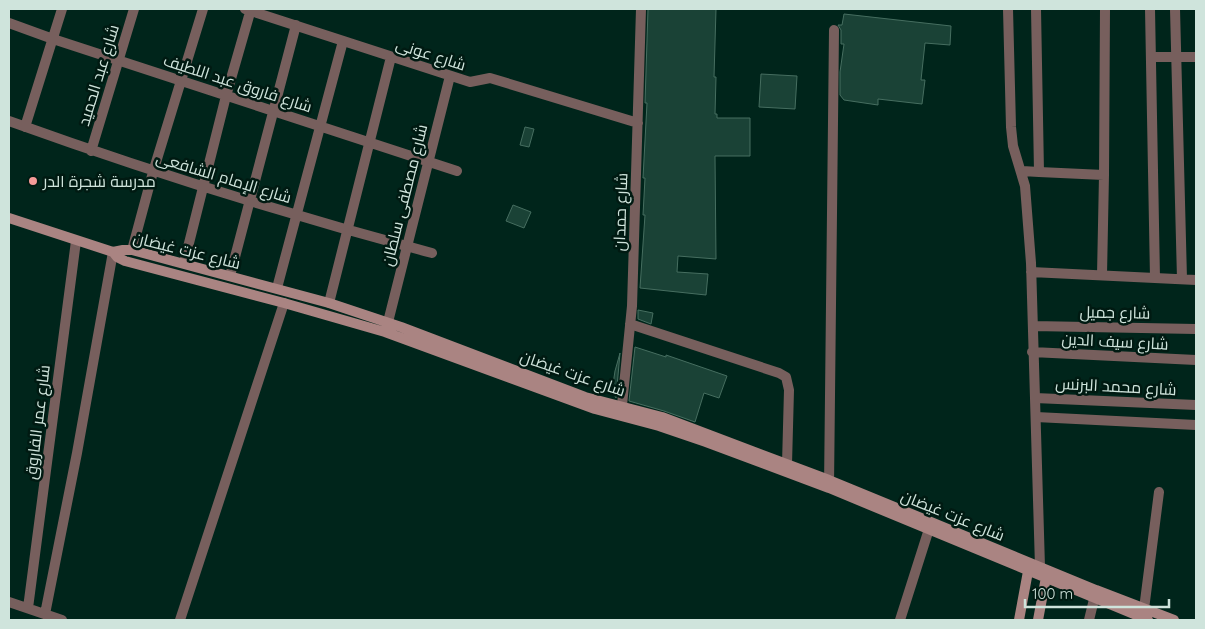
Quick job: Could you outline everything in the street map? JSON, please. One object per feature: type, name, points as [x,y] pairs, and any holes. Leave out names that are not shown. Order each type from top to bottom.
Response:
[{"type":"street","points":[[26,127],[62,9]]},
{"type":"street","name":"شارع عبد الحميد","points":[[91,151],[134,9]]},
{"type":"street","points":[[132,250],[153,172],[203,9]]},
{"type":"street","points":[[184,264],[202,187],[249,9]]},
{"type":"street","name":"شارع عونى","points":[[249,9],[470,82],[490,78],[638,124]]},
{"type":"street","name":"شارع حمدان","points":[[622,411],[630,324],[641,9]]},
{"type":"street","points":[[1008,9],[1011,127],[1027,200],[1031,272],[1032,352],[1044,571],[1038,620]]},
{"type":"street","points":[[1036,9],[1040,172]]},
{"type":"street","points":[[1102,275],[1106,9]]},
{"type":"street","points":[[1150,9],[1155,278]]},
{"type":"street","points":[[1175,9],[1182,279]]},
{"type":"street","name":"شارع فاروق عبد اللطيف","points":[[9,23],[457,171]]},
{"type":"street","points":[[230,276],[296,25]]},
{"type":"street","points":[[829,484],[834,30]]},
{"type":"street","points":[[276,288],[343,41]]},
{"type":"street","points":[[329,303],[391,57]]},
{"type":"street","points":[[1151,57],[1196,57]]},
{"type":"street","name":"شارع مصطفى سلطان","points":[[388,322],[450,76]]},
{"type":"street","name":"شارع الإمام الشافعى","points":[[9,121],[153,172],[432,254]]},
{"type":"street","points":[[1022,171],[1104,175]]},
{"type":"street","points":[[9,218],[113,252],[77,453],[45,614]]},
{"type":"street","name":"شارع عمر الفاروق","points":[[28,608],[76,241]]},
{"type":"street","name":"شارع عزت غيضان","points":[[113,252],[132,250],[276,288],[388,322],[659,426],[829,484],[1029,566]]},
{"type":"street","name":"شارع عزت غيضان","points":[[113,252],[125,261],[284,303],[398,336],[569,399],[662,418],[787,464],[930,530],[1044,571],[1095,594],[1144,608],[1174,620]]},
{"type":"street","points":[[1031,272],[1196,280]]},
{"type":"street","points":[[180,620],[284,303]]},
{"type":"street","points":[[630,324],[779,373],[786,377],[789,390],[787,464]]},
{"type":"street","name":"شارع جميل","points":[[1033,326],[1196,329]]},
{"type":"street","name":"شارع سيف الدين","points":[[1032,352],[1196,360]]},
{"type":"street","name":"شارع محمد البرنس","points":[[1035,398],[1196,405]]},
{"type":"street","points":[[1036,417],[1196,425]]},
{"type":"street","points":[[1144,608],[1159,492]]},
{"type":"street","points":[[900,620],[930,530]]},
{"type":"street","points":[[1019,620],[1029,566]]},
{"type":"street","points":[[1089,620],[1095,594]]},
{"type":"street","name":"شارع عزت غيضان","points":[[1095,594],[1130,617],[1148,620]]},
{"type":"street","points":[[9,602],[62,620]]},
{"type":"building","points":[[648,9],[716,9],[715,114],[717,114],[717,118],[750,118],[750,156],[715,156],[716,259],[678,256],[677,272],[708,274],[706,295],[640,288],[645,215],[643,215],[645,178],[643,178],[647,103],[645,103]]},
{"type":"building","points":[[844,14],[951,26],[950,45],[925,43],[921,80],[925,80],[922,104],[878,99],[878,105],[844,100],[840,95],[840,72],[844,44],[841,44],[841,30],[838,25],[842,25]]},
{"type":"building","points":[[761,74],[797,76],[795,109],[759,107]]},
{"type":"building","points":[[525,127],[534,129],[529,147],[520,145]]},
{"type":"building","points":[[513,205],[531,212],[524,228],[506,221]]},
{"type":"building","points":[[638,310],[653,313],[651,324],[638,319]]},
{"type":"building","points":[[635,347],[666,357],[666,355],[727,376],[719,398],[704,393],[695,422],[629,401]]},
{"type":"building","points":[[620,353],[616,398],[612,391]]},
{"type":"place","name":"مدرسة شجرة الدر","points":[[33,181]]}]
